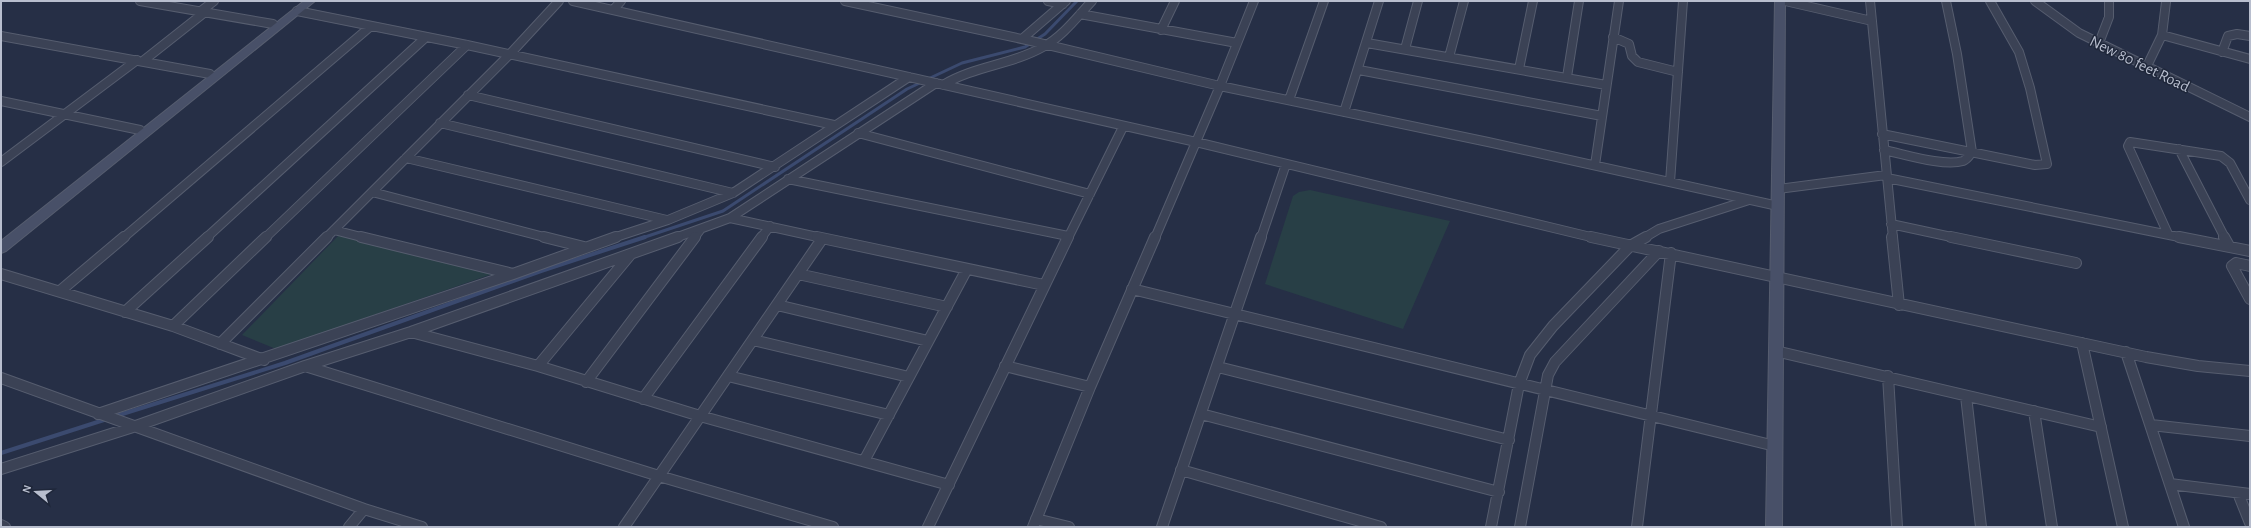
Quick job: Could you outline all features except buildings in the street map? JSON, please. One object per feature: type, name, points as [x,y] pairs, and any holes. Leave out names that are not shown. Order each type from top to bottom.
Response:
[{"type":"street","points":[[140,1],[273,24]]},
{"type":"street","points":[[1,162],[66,113],[140,61],[203,12],[214,1]]},
{"type":"street","points":[[1,240],[273,24],[310,1]]},
{"type":"street","points":[[220,344],[510,54],[559,1]]},
{"type":"street","points":[[573,1],[614,9],[1123,127],[1196,142],[1630,246],[1672,253],[1899,305],[2126,352],[2212,368],[2250,371]]},
{"type":"street","points":[[614,9],[621,1]]},
{"type":"street","points":[[845,1],[1031,41],[1220,86],[1595,165],[1778,206]]},
{"type":"street","points":[[1048,1],[1064,2]]},
{"type":"street","points":[[1,468],[133,426],[304,366],[411,332],[631,253],[700,230],[730,218],[858,133],[940,84],[965,71],[1023,56],[1044,44],[1080,14],[1092,1]]},
{"type":"street","points":[[1161,30],[1175,1]]},
{"type":"street","points":[[1069,527],[1034,523],[1090,387],[1220,86],[1254,1]]},
{"type":"street","points":[[1289,100],[1324,1]]},
{"type":"street","points":[[1344,112],[1359,70],[1380,1]]},
{"type":"street","points":[[1405,49],[1418,1]]},
{"type":"street","points":[[1450,57],[1464,1]]},
{"type":"street","points":[[1519,69],[1533,1]]},
{"type":"street","points":[[1567,77],[1579,1]]},
{"type":"street","points":[[1595,165],[1619,1]]},
{"type":"street","points":[[1670,182],[1683,1]]},
{"type":"street","points":[[1774,527],[1780,1]]},
{"type":"street","points":[[1785,1],[1872,21]]},
{"type":"street","points":[[1870,1],[1899,305]]},
{"type":"street","points":[[1884,150],[1953,162],[1968,158],[1972,152],[1957,54],[1946,1]]},
{"type":"street","points":[[1882,134],[2035,165],[2043,165],[2048,163],[2030,88],[2018,52],[1990,1]]},
{"type":"street","name":"New 80 feet Road","points":[[2035,1],[2079,33],[2250,117]]},
{"type":"street","points":[[2099,43],[2108,21],[2111,6],[2109,1]]},
{"type":"street","points":[[1022,39],[1064,2]]},
{"type":"street","points":[[2147,66],[2162,34],[2166,2]]},
{"type":"street","points":[[300,6],[371,26],[510,54],[834,126]]},
{"type":"street","points":[[1,248],[300,6]]},
{"type":"street","points":[[1080,14],[1237,43]]},
{"type":"street","points":[[60,291],[371,26]]},
{"type":"street","points":[[2162,34],[2250,59]]},
{"type":"street","points":[[2222,52],[2228,36],[2237,34],[2250,36]]},
{"type":"street","points":[[1,36],[210,74]]},
{"type":"street","points":[[125,312],[425,38]]},
{"type":"street","points":[[1613,38],[1629,44],[1632,56],[1638,62],[1678,72]]},
{"type":"street","points":[[1367,42],[1606,84]]},
{"type":"street","points":[[174,326],[467,45]]},
{"type":"street","points":[[1359,70],[1602,116]]},
{"type":"street","points":[[98,414],[264,360],[513,274],[584,247],[668,220],[733,194],[910,77]]},
{"type":"street","points":[[468,95],[775,167]]},
{"type":"street","points":[[3,103],[66,113],[140,130]]},
{"type":"street","points":[[440,123],[733,194]]},
{"type":"street","points":[[928,527],[1044,285],[1123,127]]},
{"type":"street","points":[[858,133],[1090,194]]},
{"type":"street","points":[[2168,234],[2128,144],[2134,142],[2224,158],[2230,163],[2250,200]]},
{"type":"street","points":[[2179,149],[2229,246]]},
{"type":"street","points":[[406,158],[668,220]]},
{"type":"street","points":[[1162,527],[1236,315],[1286,164]]},
{"type":"street","points":[[1778,190],[1886,176],[1997,201],[2250,251]]},
{"type":"street","points":[[788,179],[1068,236]]},
{"type":"street","points":[[372,192],[584,247]]},
{"type":"street","points":[[1491,527],[1519,384],[1524,366],[1530,355],[1553,326],[1630,246],[1659,229],[1750,200]]},
{"type":"street","points":[[730,218],[1044,285]]},
{"type":"street","points":[[1891,224],[2076,263]]},
{"type":"street","points":[[643,399],[770,226]]},
{"type":"street","points":[[334,230],[513,274]]},
{"type":"street","points":[[586,382],[700,230]]},
{"type":"street","points":[[624,527],[822,238]]},
{"type":"street","points":[[1520,527],[1544,390],[1548,375],[1555,362],[1659,251]]},
{"type":"street","points":[[538,366],[631,253]]},
{"type":"street","points":[[1637,527],[1650,415],[1672,253]]},
{"type":"street","points":[[2250,266],[2236,263],[2232,266],[2250,299]]},
{"type":"street","points":[[864,461],[967,269]]},
{"type":"street","points":[[1,274],[174,326],[264,360]]},
{"type":"street","points":[[798,274],[947,306]]},
{"type":"street","points":[[1132,289],[1775,446]]},
{"type":"street","points":[[777,305],[928,341]]},
{"type":"street","points":[[411,332],[538,366],[700,416],[949,485]]},
{"type":"street","points":[[753,340],[909,377]]},
{"type":"street","points":[[2082,343],[2123,527]]},
{"type":"street","points":[[1775,351],[1888,376],[1966,396],[2101,427]]},
{"type":"street","points":[[2126,352],[2184,527]]},
{"type":"street","points":[[304,366],[659,476],[833,527]]},
{"type":"street","points":[[1005,366],[1090,387]]},
{"type":"street","points":[[1218,367],[1509,440]]},
{"type":"street","points":[[728,376],[889,414]]},
{"type":"street","points":[[1888,376],[1898,527]]},
{"type":"street","points":[[1,378],[364,509],[422,527]]},
{"type":"street","points":[[1966,396],[1981,527]]},
{"type":"street","points":[[2034,411],[2052,527]]},
{"type":"street","points":[[1201,414],[1499,492]]},
{"type":"street","points":[[2151,426],[2250,436]]},
{"type":"street","points":[[1181,470],[1381,527]]},
{"type":"street","points":[[2170,484],[2250,494]]},
{"type":"street","points":[[2238,493],[2250,523]]},
{"type":"street","points":[[349,527],[364,509]]},
{"type":"street","points":[[1,525],[6,527]]},
{"type":"shaded area","points":[[1310,190],[1450,221],[1403,329],[1265,284],[1293,196],[1299,192]]},
{"type":"shaded area","points":[[339,235],[495,273],[276,349],[242,335]]},
{"type":"waterway","points":[[928,79],[962,63],[1025,47],[1045,34],[1077,1]]},
{"type":"waterway","points":[[645,237],[723,211],[907,89],[922,82]]},
{"type":"waterway","points":[[116,416],[285,363],[541,271],[645,237]]},
{"type":"waterway","points":[[1,453],[107,419]]}]
